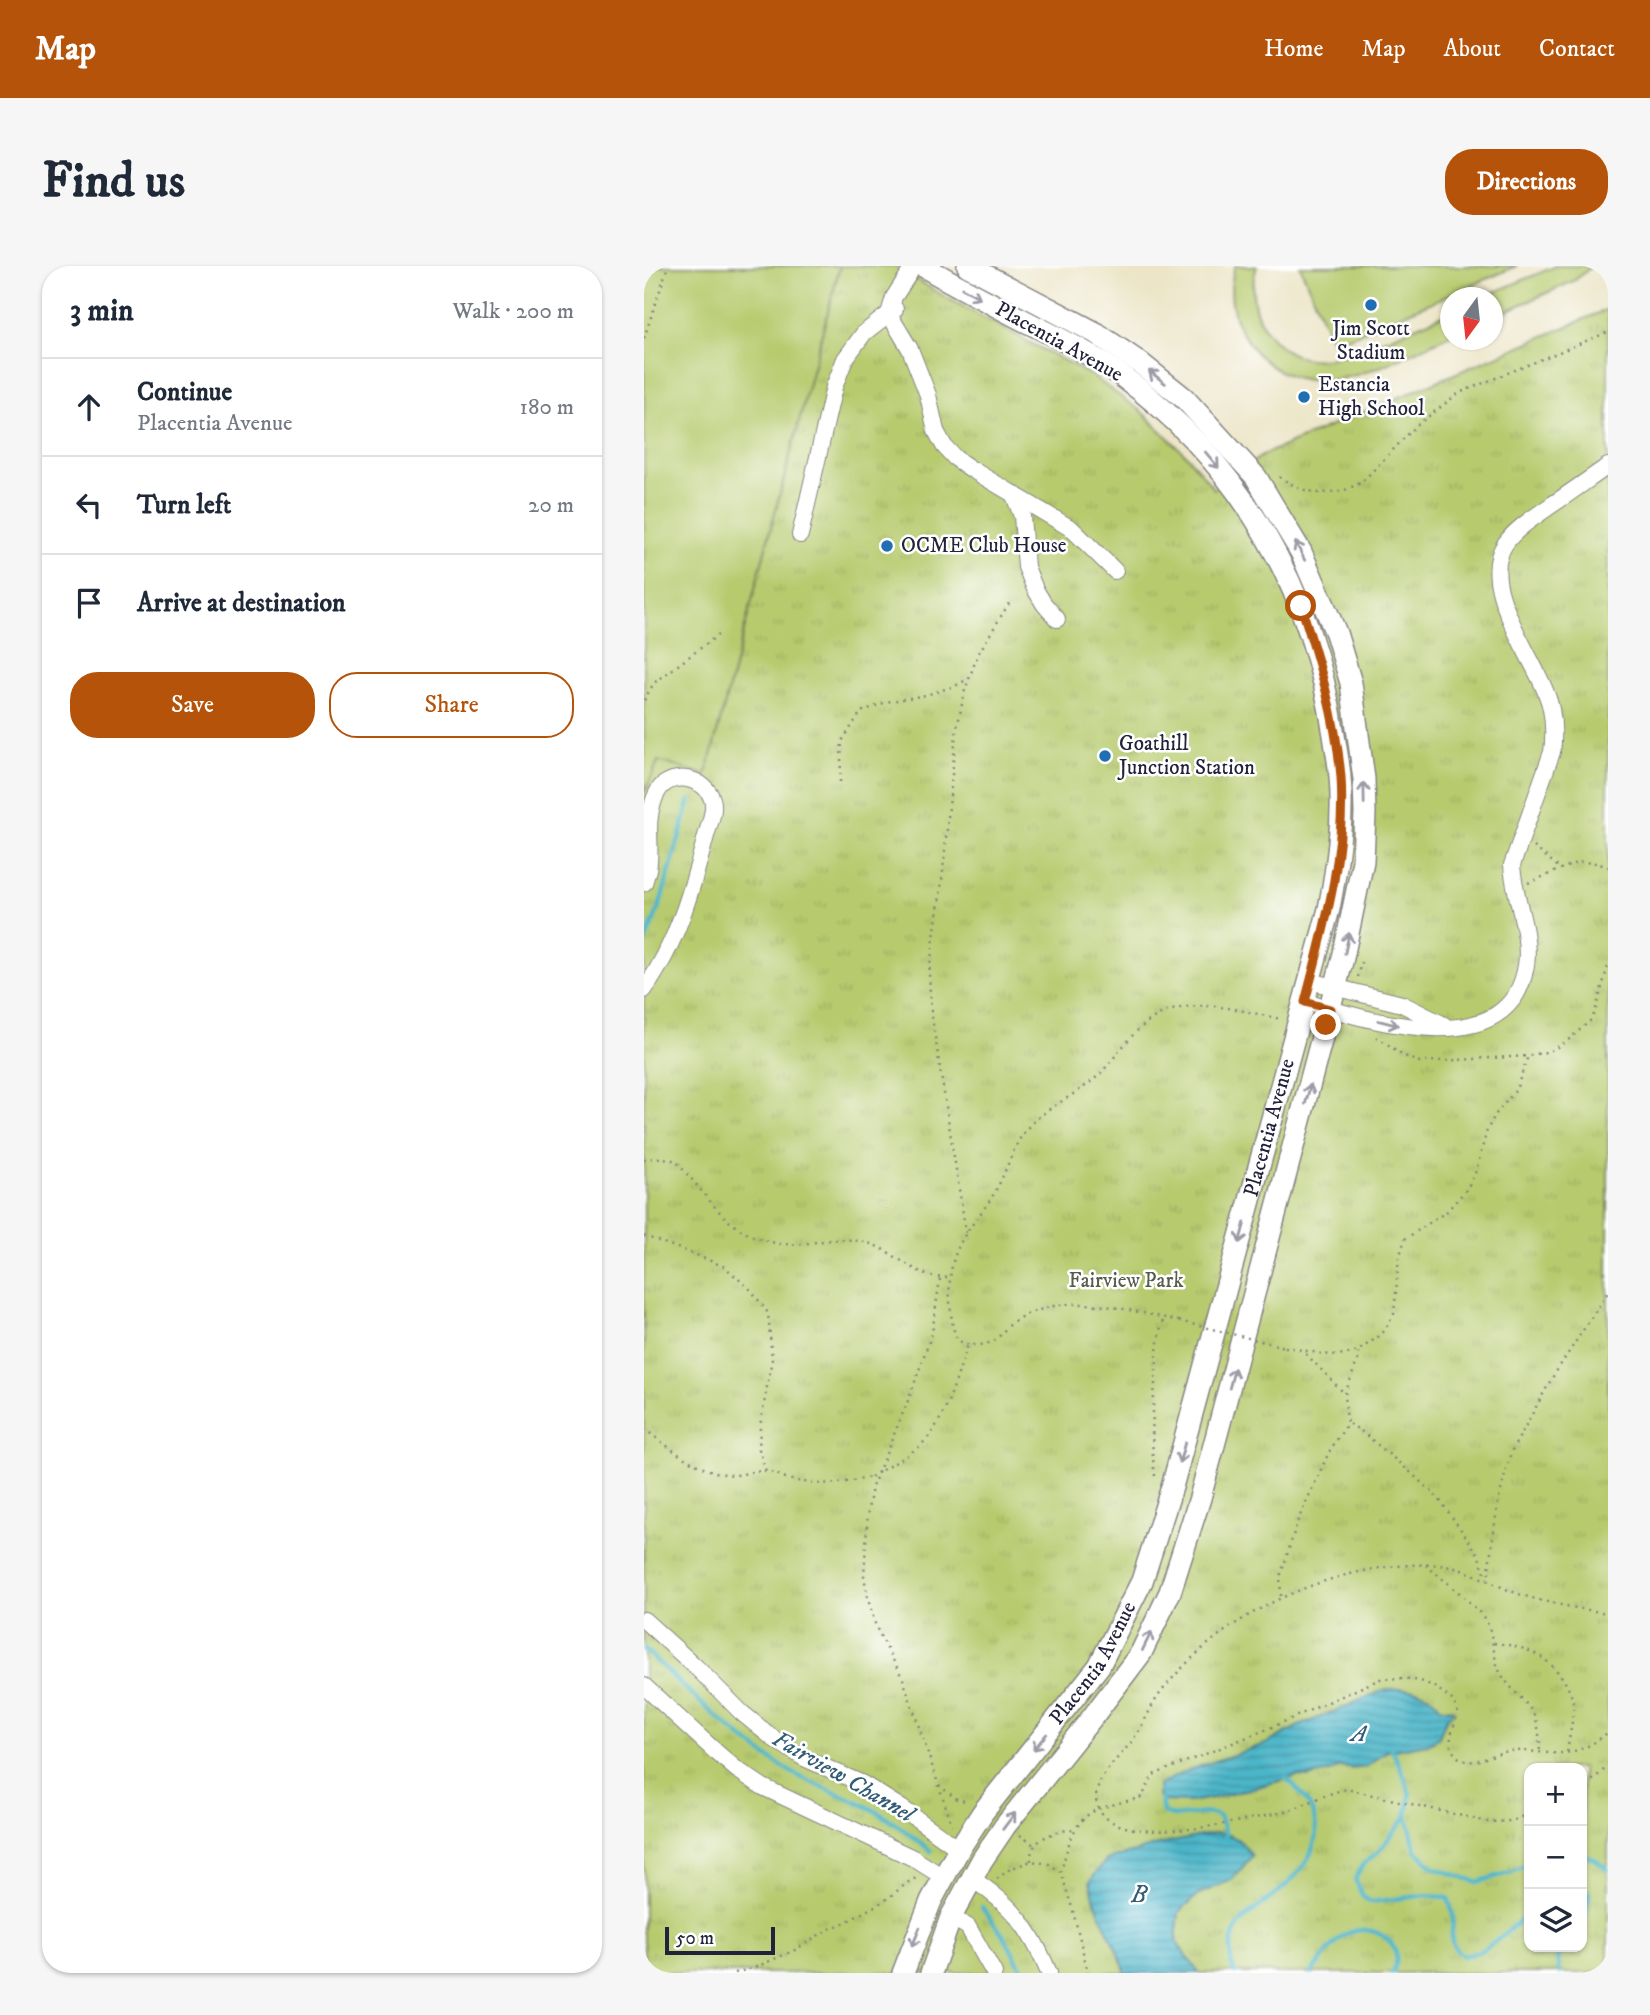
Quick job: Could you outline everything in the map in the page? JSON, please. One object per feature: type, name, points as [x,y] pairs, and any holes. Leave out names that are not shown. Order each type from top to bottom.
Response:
[{"type":"main road","name":"Placentia Avenue","points":[[931,1973],[951,1917],[979,1883],[1005,1826],[1141,1653],[1170,1592],[1200,1498],[1336,987],[1363,861],[1364,779],[1351,683],[1336,633],[1301,552],[1256,477],[1184,398],[1140,363],[1096,333],[968,266]]},
{"type":"main road","name":"Placentia Avenue","points":[[902,1973],[931,1901],[933,1876],[959,1849],[984,1812],[1099,1666],[1142,1581],[1172,1488],[1305,1002],[1329,909],[1341,810],[1340,777],[1329,697],[1313,642],[1301,606],[1269,539],[1236,489],[1200,445],[1120,374],[1065,340],[921,267]]},
{"type":"lane","points":[[800,535],[834,387],[845,359],[864,333],[902,302],[921,267]]},
{"type":"lane","points":[[889,314],[910,349],[928,395],[936,431],[944,446],[955,458],[1072,529],[1115,571]]},
{"type":"lane","points":[[1305,1002],[1399,1026],[1474,1026],[1496,1016],[1509,1004],[1521,986],[1527,964],[1513,865],[1552,752],[1555,736],[1551,708],[1501,598],[1498,564],[1504,546],[1514,533],[1608,466]]},
{"type":"lane","points":[[1013,493],[1022,516],[1026,567],[1035,589],[1057,619]]},
{"type":"lane","points":[[644,883],[649,864],[648,831],[653,803],[662,785],[676,778],[694,780],[706,789],[713,801],[712,814],[681,922],[644,990]]},
{"type":"lane","points":[[1310,981],[1402,1004],[1446,1027]]},
{"type":"lane","points":[[644,1620],[742,1713],[774,1739],[804,1758],[863,1784],[959,1849]]},
{"type":"lane","points":[[644,1686],[708,1746],[763,1787],[913,1858],[933,1876]]},
{"type":"lane","points":[[979,1883],[1021,1919],[1037,1942],[1049,1973]]},
{"type":"lane","points":[[951,1917],[968,1927],[994,1973]]},
{"type":"path","points":[[644,338],[668,266]]},
{"type":"path","points":[[1256,477],[1271,471],[1283,481],[1300,489],[1319,493],[1343,491],[1362,482],[1416,426],[1459,393],[1608,332]]},
{"type":"path","points":[[966,1233],[932,1011],[929,973],[942,881],[956,733],[968,679],[978,654],[1011,600]]},
{"type":"path","points":[[644,699],[654,683],[718,635]]},
{"type":"path","points":[[839,782],[842,741],[861,712],[886,702],[926,695],[968,679]]},
{"type":"path","points":[[1522,837],[1561,869]]},
{"type":"path","points":[[1515,888],[1578,862],[1597,863],[1608,867]]},
{"type":"path","points":[[1371,1034],[1403,1055],[1420,1062],[1528,1056],[1550,1051],[1582,1030],[1591,1020],[1608,966]]},
{"type":"path","points":[[1283,1020],[1212,1005],[1194,1005],[1160,1015],[1131,1036],[1100,1074],[1027,1129],[1012,1153],[996,1191],[966,1233],[955,1255],[950,1277],[952,1320],[955,1334],[961,1342],[968,1345],[988,1344],[996,1340],[1014,1321],[1050,1307],[1070,1304],[1121,1308],[1304,1352],[1330,1355],[1358,1351],[1382,1334],[1394,1314],[1399,1258],[1405,1240],[1446,1212],[1467,1189],[1476,1171],[1487,1130],[1495,1115],[1516,1090],[1528,1056]]},
{"type":"path","points":[[644,1160],[651,1157],[675,1161],[730,1222],[775,1244],[806,1244],[839,1238],[868,1243],[925,1275],[940,1279],[950,1277]]},
{"type":"path","points":[[644,1236],[725,1267],[751,1290],[768,1313],[772,1359],[760,1426],[759,1449],[766,1471]]},
{"type":"path","points":[[940,1279],[932,1333],[910,1396],[872,1487],[864,1576],[867,1599],[876,1628],[903,1679],[952,1825]]},
{"type":"path","points":[[1488,1581],[1498,1502],[1511,1452],[1552,1378],[1608,1292]]},
{"type":"path","points":[[1156,1480],[1153,1415],[1158,1333],[1164,1318]]},
{"type":"path","points":[[644,1430],[694,1464],[711,1471],[736,1475],[766,1471],[818,1485],[844,1484],[872,1477],[900,1460],[929,1437],[948,1402],[968,1345]]},
{"type":"path","points":[[1281,1597],[1280,1577],[1298,1520],[1329,1452],[1347,1424],[1345,1394],[1358,1359],[1358,1351]]},
{"type":"path","points":[[1304,1352],[1345,1394]]},
{"type":"path","points":[[1347,1424],[1361,1431],[1439,1499],[1477,1552],[1488,1581]]},
{"type":"path","points":[[1426,1565],[1487,1622],[1502,1675],[1535,1717],[1540,1752]]},
{"type":"path","points":[[1524,1816],[1511,1821],[1488,1822],[1347,1789],[1279,1813],[1165,1831],[1133,1829],[1107,1819],[1097,1809],[1096,1796],[1098,1786],[1109,1768],[1133,1741],[1161,1692],[1210,1640],[1281,1597],[1336,1578],[1388,1567],[1447,1566],[1522,1595],[1608,1613]]},
{"type":"path","points":[[1494,1643],[1526,1650],[1555,1667],[1569,1689],[1573,1703],[1567,1753]]},
{"type":"path","points":[[1088,1973],[1061,1872],[1068,1847],[1081,1821],[1097,1809],[1142,1797],[1153,1775],[1270,1728],[1380,1679],[1405,1678],[1424,1682],[1452,1700],[1458,1710],[1450,1740],[1451,1748],[1458,1758],[1469,1762],[1505,1752],[1567,1753],[1598,1741],[1608,1732]]},
{"type":"path","points":[[1587,1785],[1608,1766]]},
{"type":"path","points":[[938,1784],[955,1798],[968,1802]]},
{"type":"path","points":[[1031,1861],[1034,1845],[1066,1829],[1075,1829]]},
{"type":"path","points":[[1020,1835],[1034,1845]]},
{"type":"path","points":[[979,1883],[1031,1861],[1049,1864],[1061,1872]]},
{"type":"path","points":[[735,1973],[794,1950],[884,1901],[910,1881],[933,1876]]},
{"type":"green space","points":[[644,266],[840,266],[706,775],[646,786],[644,794]]},
{"type":"green space","name":"Fairview Park","points":[[840,266],[895,266],[945,297],[1089,374],[1141,411],[1188,457],[1214,489],[1265,454],[1608,309],[1608,1973],[644,1973],[644,795],[658,761],[706,775]]},
{"type":"green space","points":[[1235,266],[1257,266],[1253,292],[1259,317],[1268,333],[1281,347],[1295,355],[1309,359],[1339,357],[1440,316],[1440,340],[1373,370],[1346,378],[1319,381],[1293,377],[1270,365],[1243,334],[1232,306]]},
{"type":"green space","name":"Jim Scott Stadium","points":[[1300,266],[1517,266],[1467,287],[1440,287],[1440,299],[1333,344]]},
{"type":"green space","points":[[1556,266],[1592,266],[1574,281],[1503,313],[1503,289]]},
{"type":"water","name":"A","points":[[1401,1689],[1424,1693],[1433,1698],[1441,1708],[1453,1709],[1439,1737],[1428,1744],[1387,1751],[1366,1767],[1340,1767],[1330,1772],[1308,1777],[1298,1776],[1219,1797],[1189,1802],[1161,1801],[1158,1796],[1158,1785],[1186,1771],[1268,1743],[1297,1727],[1382,1691]]},
{"type":"water","name":"B","points":[[1216,1833],[1237,1839],[1252,1856],[1232,1880],[1199,1894],[1179,1912],[1176,1941],[1199,1973],[1126,1973],[1097,1905],[1090,1881],[1106,1860],[1162,1844]]},
{"type":"waterway","name":"Fairview Channel","points":[[644,944],[659,908],[690,800]]},
{"type":"waterway","name":"Fairview Channel","points":[[644,1649],[710,1711],[764,1754],[804,1779],[878,1812],[931,1851]]},
{"type":"waterway","points":[[1392,1749],[1410,1795],[1407,1816],[1416,1851],[1435,1868],[1477,1882],[1524,1866]]},
{"type":"waterway","points":[[1235,1973],[1230,1954],[1237,1927],[1296,1875],[1313,1848],[1316,1834],[1310,1806],[1287,1779]]},
{"type":"waterway","points":[[1161,1801],[1163,1812],[1170,1815],[1219,1816],[1225,1839]]},
{"type":"waterway","points":[[1407,1816],[1377,1853],[1363,1864],[1355,1879],[1363,1897],[1371,1902],[1427,1895],[1448,1898],[1453,1915],[1452,1942],[1463,1956],[1490,1945],[1524,1917]]},
{"type":"waterway","points":[[1587,1856],[1608,1870]]},
{"type":"waterway","points":[[1587,1891],[1587,1908]]},
{"type":"waterway","name":"Fairview Channel","points":[[982,1907],[1004,1936],[1024,1973]]},
{"type":"waterway","points":[[1311,1973],[1345,1935],[1365,1930],[1375,1932],[1391,1944],[1396,1952],[1392,1973]]},
{"type":"waterway","points":[[1559,1973],[1557,1959],[1560,1952]]},
{"type":"place","name":"Jim Scott Stadium","points":[[1371,305]]},
{"type":"place","name":"Estancia High School","points":[[1304,397]]},
{"type":"place","name":"OCME Club House","points":[[887,546]]},
{"type":"place","name":"Goathill Junction Station","points":[[1105,756]]},
{"type":"route","points":[[1301,606],[1329,697],[1340,777],[1341,810],[1335,876],[1305,1002],[1330,1009],[1326,1025]]}]
